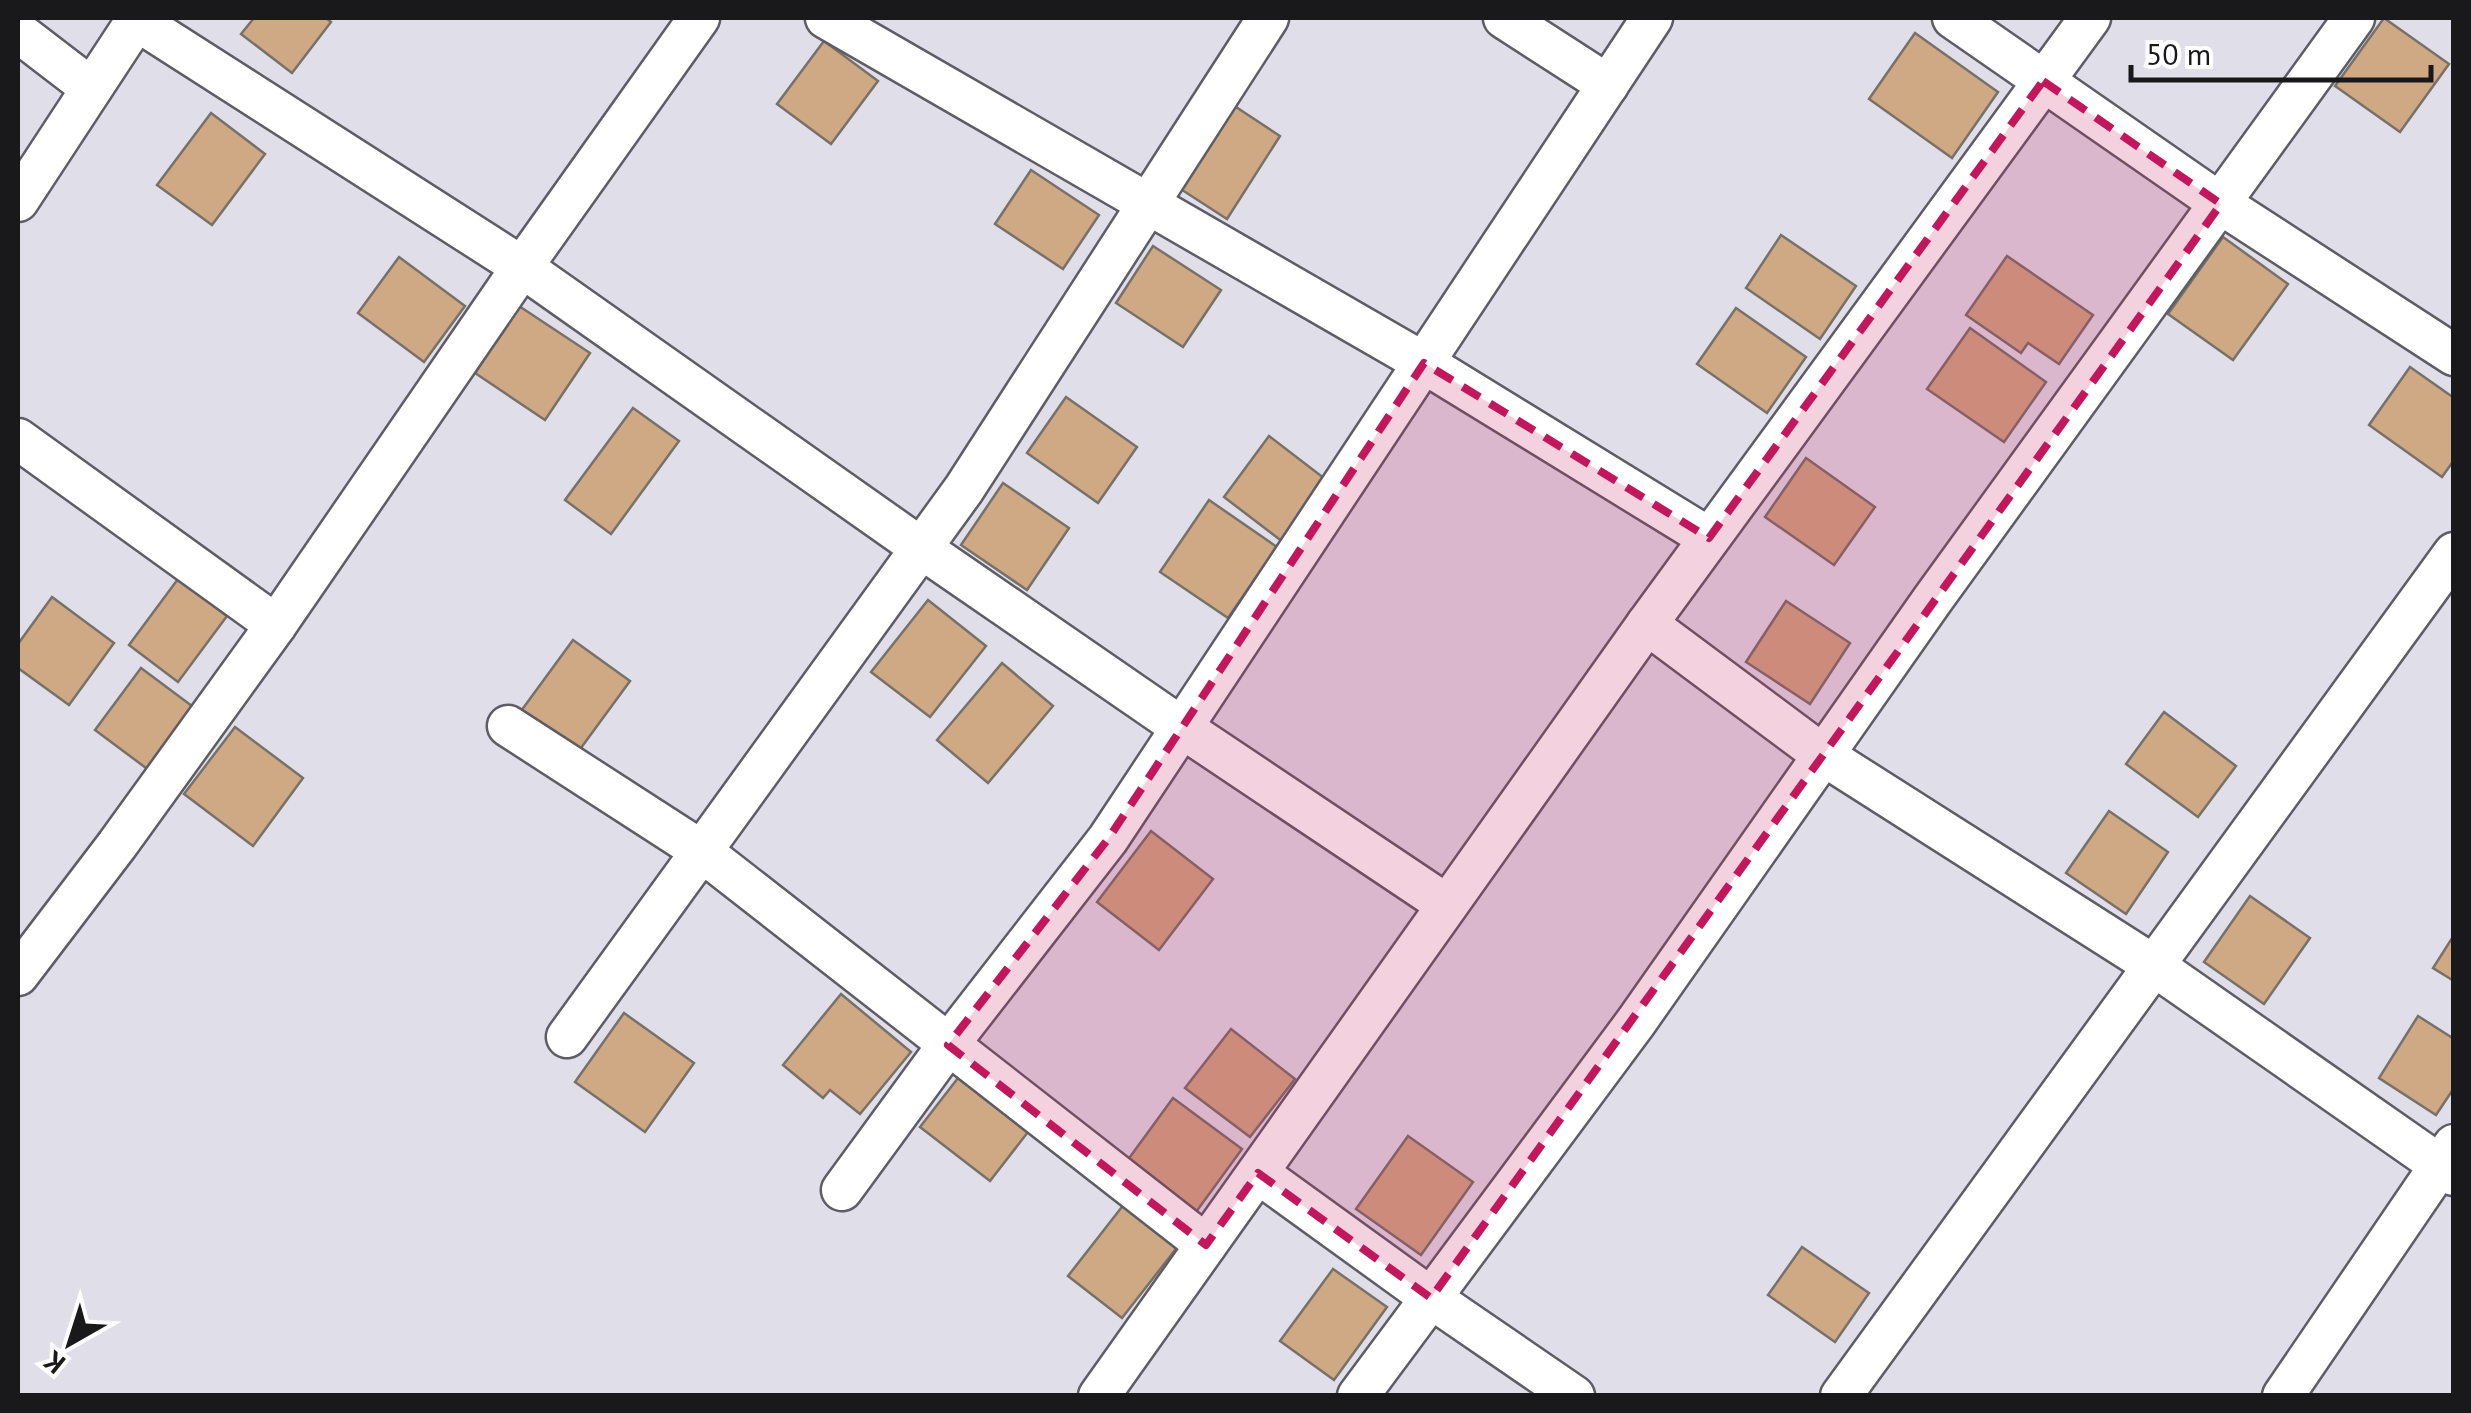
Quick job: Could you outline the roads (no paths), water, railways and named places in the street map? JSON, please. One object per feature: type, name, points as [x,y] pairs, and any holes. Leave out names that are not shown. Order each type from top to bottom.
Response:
[{"type":"street","points":[[18,975],[117,846],[276,625],[698,18]]},
{"type":"street","points":[[826,18],[1424,364],[1709,538]]},
{"type":"street","points":[[567,1036],[964,488],[1268,18]]},
{"type":"street","points":[[1504,18],[1608,85]]},
{"type":"street","points":[[842,1190],[948,1045],[1108,839],[1652,18]]},
{"type":"street","points":[[1953,18],[2221,204],[2454,355]]},
{"type":"street","points":[[1099,1396],[1647,624],[2090,18]]},
{"type":"street","points":[[1358,1396],[1636,1022],[1933,598],[2354,18]]},
{"type":"street","points":[[18,201],[137,19],[522,267],[1181,727],[1447,905]]},
{"type":"street","points":[[18,32],[91,88]]},
{"type":"street","points":[[18,439],[276,625]]},
{"type":"street","points":[[1841,1396],[2454,552]]},
{"type":"street","points":[[1647,624],[1823,755],[2153,965],[2449,1162],[2283,1396]]},
{"type":"street","points":[[508,726],[700,850],[1206,1245]]},
{"type":"street","points":[[1258,1173],[1574,1396]]}]
